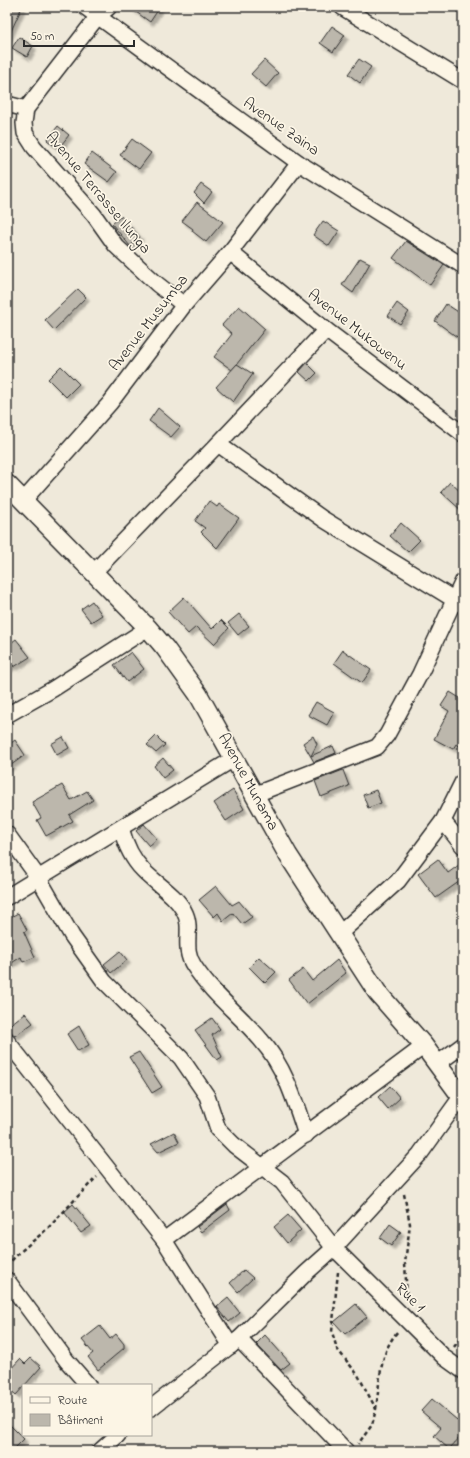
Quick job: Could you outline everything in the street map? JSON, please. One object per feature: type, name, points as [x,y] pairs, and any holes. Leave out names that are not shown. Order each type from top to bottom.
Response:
[{"type":"street","name":"Avenue Zaina","points":[[85,7],[104,12],[299,163],[463,266]]},
{"type":"street","points":[[342,7],[463,81]]},
{"type":"street","points":[[7,104],[26,109],[104,12]]},
{"type":"street","name":"Avenue Terrasse Ilunga","points":[[26,109],[24,123],[25,133],[34,147],[94,215],[116,246],[157,284],[184,305]]},
{"type":"street","name":"Avenue Musumba","points":[[23,501],[110,403],[184,305],[230,252],[299,163]]},
{"type":"street","name":"Avenue Mukowenu","points":[[230,252],[326,330],[463,434]]},
{"type":"street","points":[[92,573],[218,444],[326,330]]},
{"type":"street","points":[[218,444],[323,519],[459,603]]},
{"type":"street","name":"Avenue Munama","points":[[7,484],[166,648],[198,694],[256,794],[288,855],[377,992],[424,1046],[462,1098]]},
{"type":"street","points":[[256,794],[377,747],[387,735],[459,603],[463,581]]},
{"type":"street","points":[[7,714],[53,689],[148,628]]},
{"type":"street","points":[[7,897],[235,758]]},
{"type":"street","points":[[339,934],[398,881],[443,821],[463,781]]},
{"type":"street","points":[[443,821],[463,846]]},
{"type":"street","points":[[121,828],[124,839],[142,870],[174,897],[184,911],[188,923],[187,954],[193,965],[207,984],[261,1039],[277,1062],[290,1086],[306,1135]]},
{"type":"street","name":"Rue 1","points":[[7,834],[38,877],[72,936],[104,981],[181,1058],[207,1096],[218,1128],[234,1145],[282,1182],[334,1248],[445,1358],[463,1371]]},
{"type":"street","points":[[7,1041],[108,1167],[164,1240],[235,1343],[351,1448]]},
{"type":"street","points":[[437,1064],[463,1045]]},
{"type":"street","points":[[164,1240],[424,1046]]},
{"type":"street","points":[[152,1407],[235,1343],[306,1273],[334,1248],[420,1154],[462,1098]]},
{"type":"street","points":[[7,1280],[67,1361],[87,1384]]},
{"type":"street","points":[[100,1451],[117,1436]]},
{"type":"path","points":[[7,1266],[16,1255],[48,1227],[78,1194],[108,1167]]},
{"type":"path","points":[[334,1248],[339,1264],[332,1332],[337,1349],[358,1375],[376,1409],[372,1425],[351,1448]]},
{"type":"building","points":[[7,7],[22,7],[7,40]]},
{"type":"building","points":[[129,7],[160,7],[150,22]]},
{"type":"building","points":[[332,26],[345,35],[333,52],[320,43]]},
{"type":"building","points":[[19,37],[33,46],[27,57],[12,48]]},
{"type":"building","points":[[359,59],[371,67],[360,83],[348,74]]},
{"type":"building","points":[[264,60],[278,73],[266,87],[251,74]]},
{"type":"building","points":[[58,126],[69,135],[58,149],[47,140]]},
{"type":"building","points":[[132,139],[151,153],[139,169],[120,155]]},
{"type":"building","points":[[92,153],[117,172],[109,182],[84,164]]},
{"type":"building","points":[[201,184],[212,192],[204,203],[194,193]]},
{"type":"building","points":[[197,202],[223,222],[206,242],[192,231],[193,229],[182,221]]},
{"type":"building","points":[[121,216],[140,237],[130,246],[112,224]]},
{"type":"building","points":[[323,221],[339,231],[329,246],[313,235]]},
{"type":"building","points":[[406,241],[444,265],[430,285],[393,258]]},
{"type":"building","points":[[360,258],[370,263],[353,293],[342,285]]},
{"type":"building","points":[[78,289],[86,297],[54,330],[45,320]]},
{"type":"building","points":[[397,303],[409,312],[400,324],[388,316]]},
{"type":"building","points":[[446,304],[463,315],[463,329],[457,337],[435,321]]},
{"type":"building","points":[[239,306],[265,329],[232,370],[214,357],[232,334],[222,325]]},
{"type":"building","points":[[307,363],[317,373],[309,381],[299,372]]},
{"type":"building","points":[[237,364],[253,374],[233,402],[216,387]]},
{"type":"building","points":[[61,366],[79,384],[66,397],[48,379]]},
{"type":"building","points":[[158,408],[180,427],[171,437],[149,421]]},
{"type":"building","points":[[450,482],[463,494],[463,512],[441,492]]},
{"type":"building","points":[[209,501],[217,507],[219,504],[239,518],[217,548],[201,532],[205,528],[195,521]]},
{"type":"building","points":[[401,523],[420,540],[408,552],[390,536]]},
{"type":"building","points":[[184,597],[212,629],[221,620],[229,628],[214,644],[196,627],[188,634],[168,612]]},
{"type":"building","points":[[92,601],[102,615],[91,622],[81,609]]},
{"type":"building","points":[[239,614],[249,626],[238,635],[228,623]]},
{"type":"building","points":[[16,639],[30,657],[14,667],[13,665],[7,669],[7,646]]},
{"type":"building","points":[[343,650],[371,670],[362,683],[334,663]]},
{"type":"building","points":[[131,652],[144,669],[127,682],[114,665]]},
{"type":"building","points":[[450,692],[463,700],[463,748],[456,744],[453,749],[434,739],[449,711],[441,706]]},
{"type":"building","points":[[316,702],[334,712],[327,725],[308,715]]},
{"type":"building","points":[[156,736],[165,745],[156,753],[147,745]]},
{"type":"building","points":[[313,736],[317,744],[311,756],[333,746],[336,753],[314,762],[303,743]]},
{"type":"building","points":[[63,737],[69,748],[57,755],[51,744]]},
{"type":"building","points":[[15,740],[25,755],[7,768],[7,746]]},
{"type":"building","points":[[163,758],[173,770],[163,778],[154,766]]},
{"type":"building","points":[[343,770],[349,786],[321,797],[315,781]]},
{"type":"building","points":[[62,785],[71,800],[87,791],[93,800],[69,815],[73,821],[46,836],[37,820],[41,818],[32,802]]},
{"type":"building","points":[[233,790],[244,809],[226,821],[214,803]]},
{"type":"building","points":[[376,790],[381,803],[368,808],[363,795]]},
{"type":"building","points":[[144,824],[157,839],[149,846],[136,831]]},
{"type":"building","points":[[438,859],[448,873],[463,862],[463,879],[436,898],[418,874]]},
{"type":"building","points":[[216,886],[232,905],[239,901],[252,917],[242,924],[233,913],[223,921],[218,913],[214,917],[199,900]]},
{"type":"building","points":[[18,913],[27,930],[24,932],[35,957],[23,962],[21,957],[7,966],[7,919]]},
{"type":"building","points":[[120,951],[127,960],[111,973],[104,964]]},
{"type":"building","points":[[259,957],[276,972],[265,983],[249,967]]},
{"type":"building","points":[[337,960],[346,973],[307,1004],[289,980],[303,969],[312,981]]},
{"type":"building","points":[[25,1013],[33,1023],[15,1036],[7,1027]]},
{"type":"building","points":[[212,1018],[220,1029],[212,1035],[222,1057],[217,1060],[195,1030]]},
{"type":"building","points":[[79,1026],[89,1045],[78,1051],[67,1034]]},
{"type":"building","points":[[139,1052],[162,1087],[152,1093],[129,1057]]},
{"type":"building","points":[[390,1086],[400,1098],[388,1109],[378,1097]]},
{"type":"building","points":[[174,1132],[179,1142],[158,1152],[151,1144]]},
{"type":"building","points":[[73,1204],[91,1226],[81,1233],[64,1212]]},
{"type":"building","points":[[227,1204],[230,1210],[201,1232],[197,1227]]},
{"type":"building","points":[[288,1215],[301,1230],[287,1243],[274,1227]]},
{"type":"building","points":[[390,1224],[401,1232],[391,1246],[380,1238]]},
{"type":"building","points":[[244,1270],[253,1278],[238,1292],[230,1283]]},
{"type":"building","points":[[228,1298],[240,1313],[229,1322],[217,1307]]},
{"type":"building","points":[[356,1304],[367,1317],[345,1334],[334,1322]]},
{"type":"building","points":[[100,1326],[110,1339],[116,1334],[124,1344],[124,1348],[98,1370],[88,1357],[93,1353],[82,1340]]},
{"type":"building","points":[[265,1335],[290,1363],[281,1370],[256,1344]]},
{"type":"building","points":[[31,1358],[41,1367],[26,1384],[22,1384],[22,1388],[16,1395],[7,1387],[7,1373],[20,1359],[25,1364]]},
{"type":"building","points":[[432,1399],[463,1425],[463,1434],[449,1449],[434,1436],[441,1428],[421,1411]]},
{"type":"building","points":[[7,1422],[24,1439],[12,1451],[7,1451]]}]
